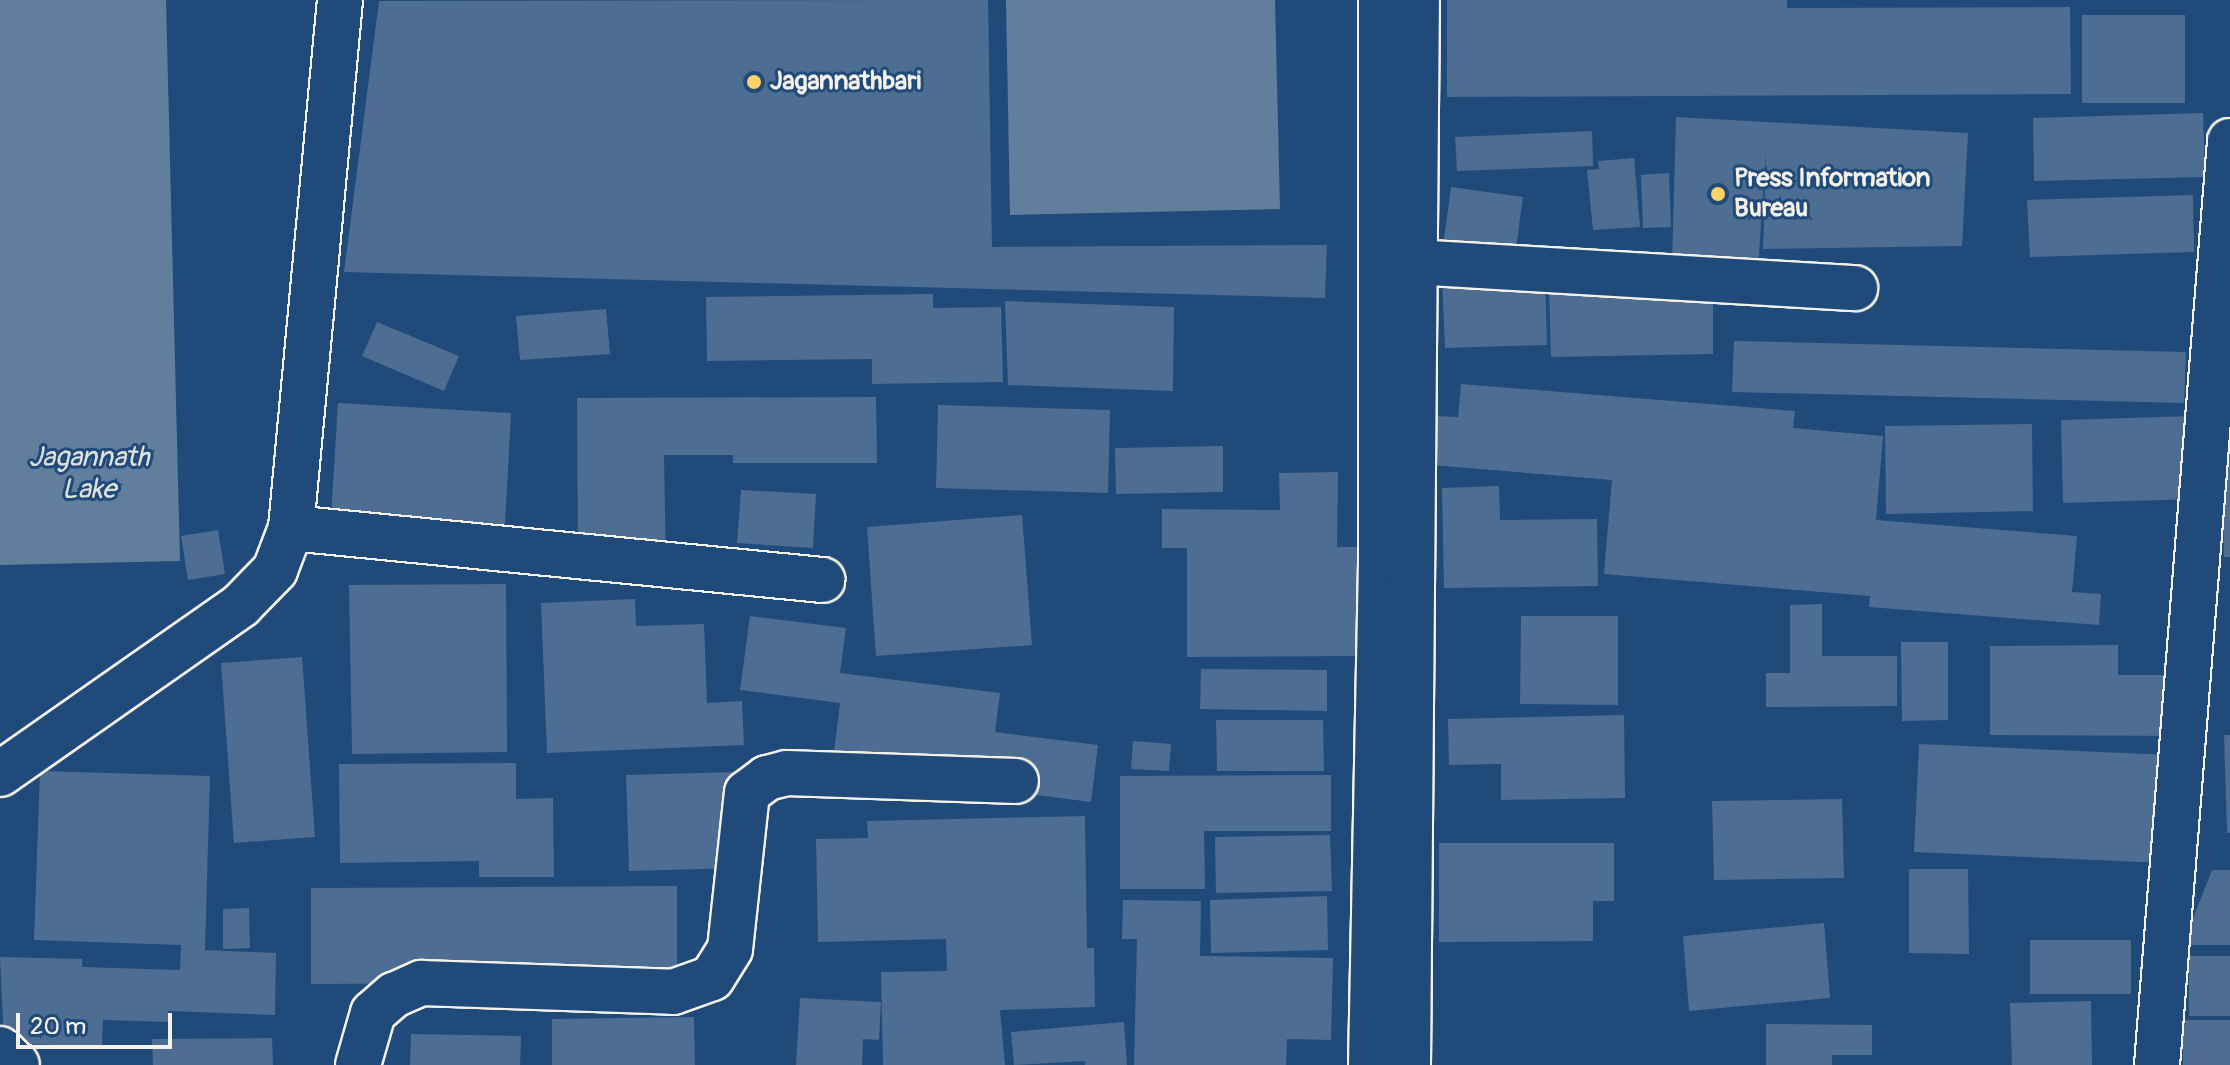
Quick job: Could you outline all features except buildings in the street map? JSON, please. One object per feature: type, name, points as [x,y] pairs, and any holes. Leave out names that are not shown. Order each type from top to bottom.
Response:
[{"type":"street","points":[[0,774],[241,605],[275,570],[291,528],[340,0]]},
{"type":"street","points":[[1371,1065],[1381,562],[1381,0]]},
{"type":"street","points":[[1408,1065],[1415,684],[1417,0]]},
{"type":"street","points":[[2157,1065],[2222,341],[2230,141]]},
{"type":"street","points":[[1414,262],[1855,288]]},
{"type":"street","points":[[291,528],[822,580]]},
{"type":"street","points":[[358,1065],[373,1013],[394,995],[421,983],[673,992],[712,978],[730,949],[747,793],[767,778],[787,773],[1016,781]]},
{"type":"street","points":[[0,1049],[17,1065]]},
{"type":"water","name":"Jagannath Lake","points":[[0,0],[166,0],[180,561],[0,565]]},
{"type":"water","points":[[1006,0],[1275,0],[1280,209],[1010,215]]},
{"type":"place","name":"Jagannathbari","points":[[754,82]]},
{"type":"place","name":"Press Information Bureau","points":[[1718,194]]}]
